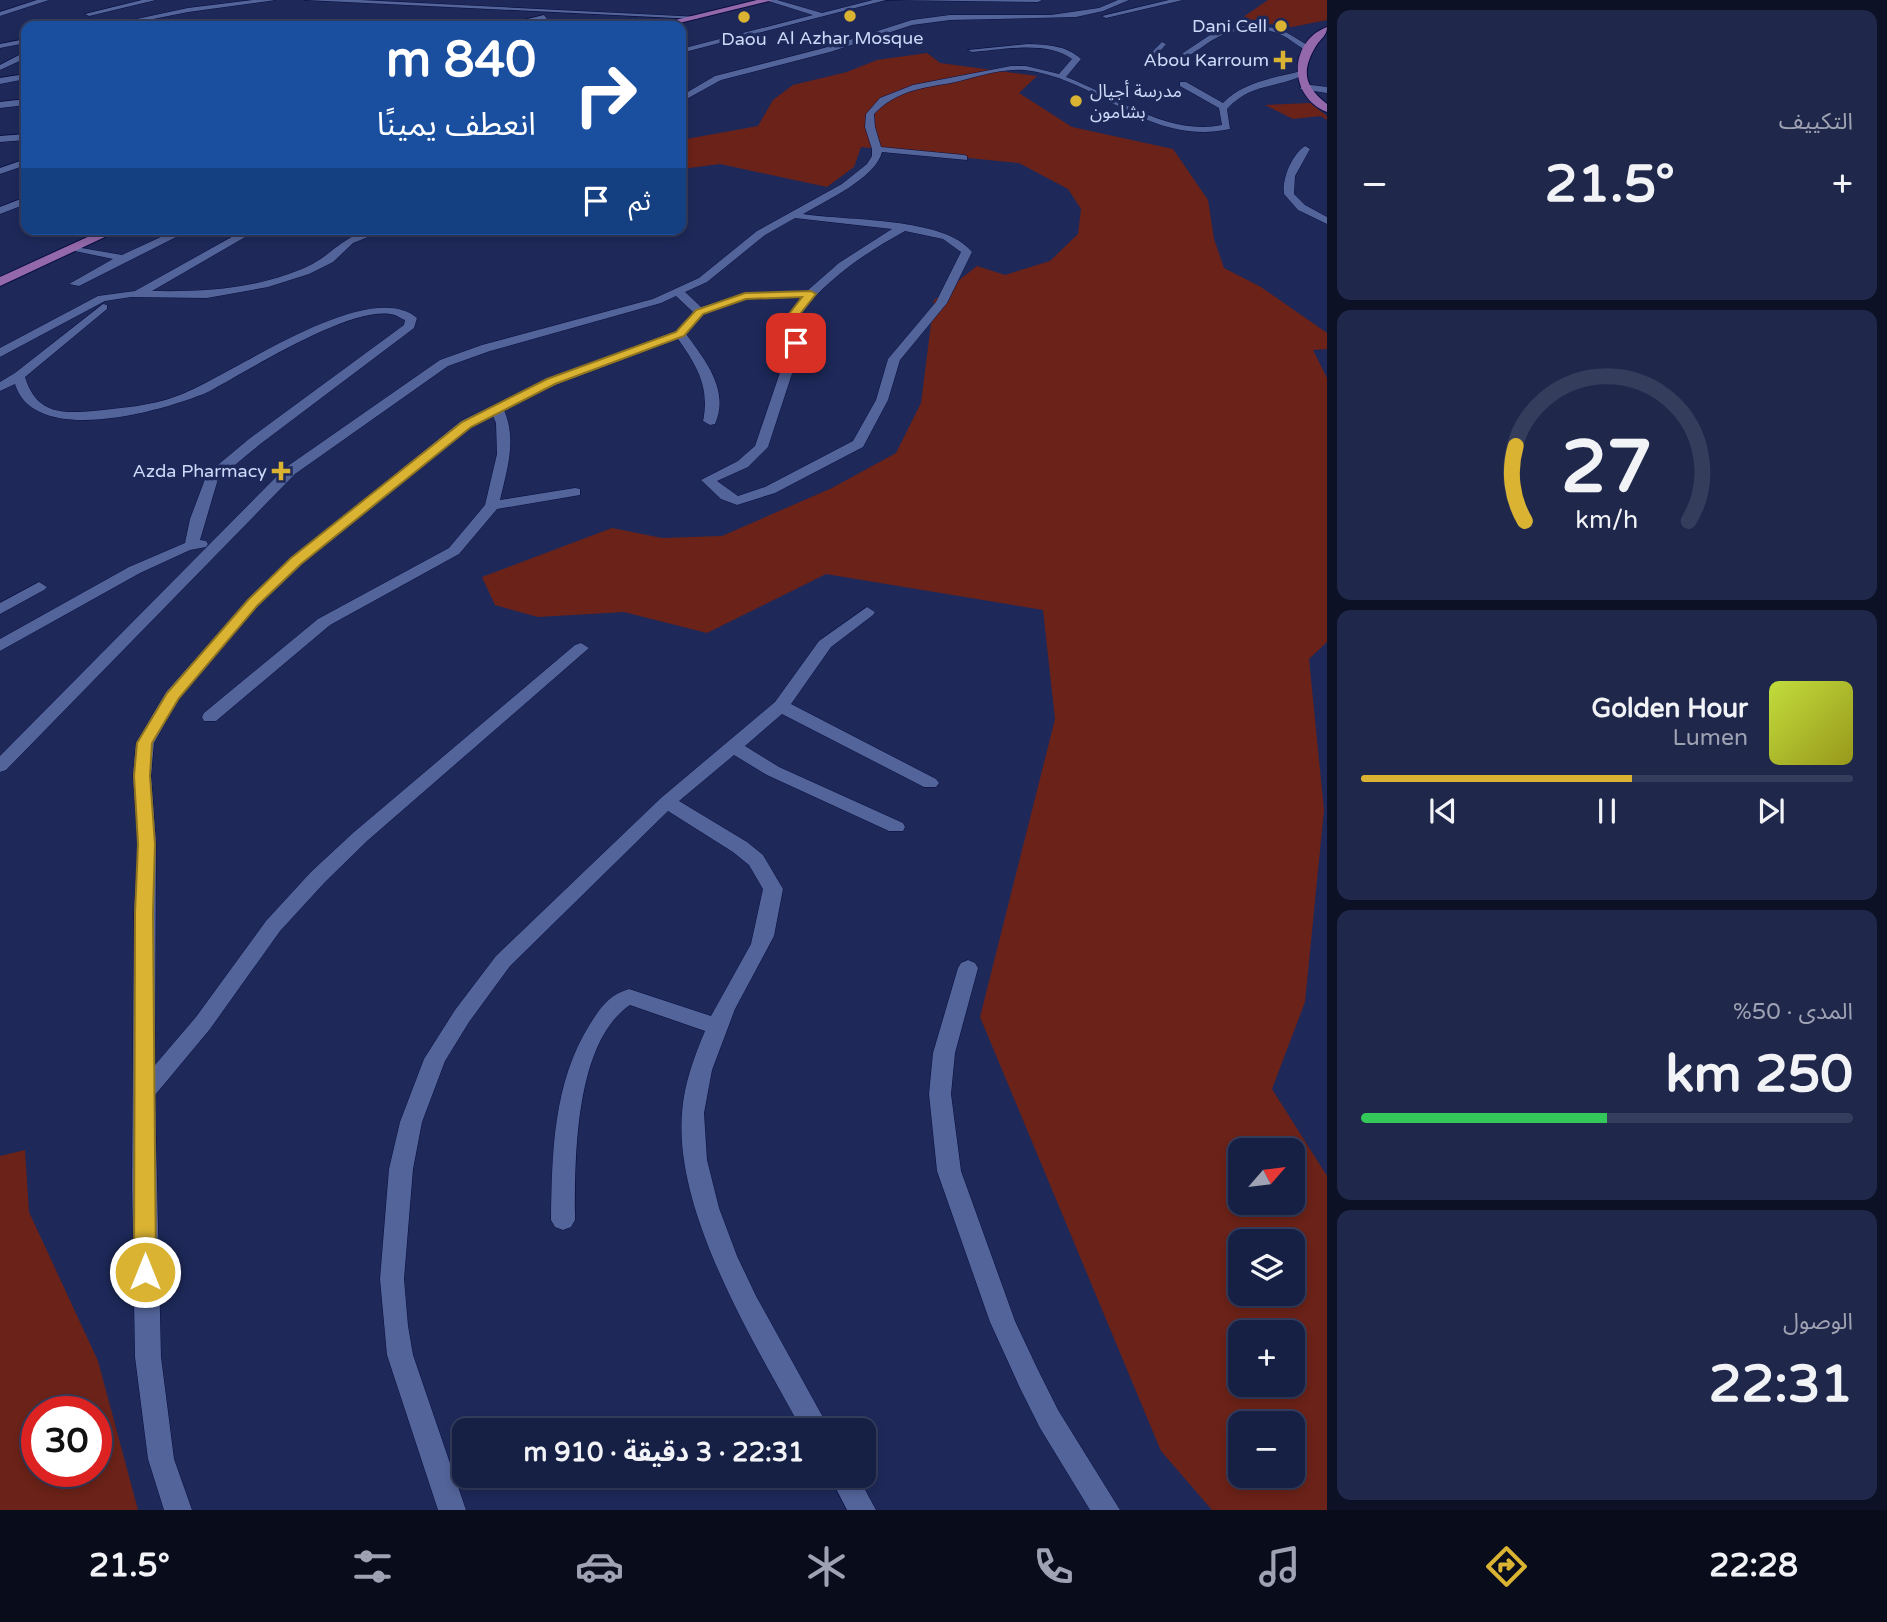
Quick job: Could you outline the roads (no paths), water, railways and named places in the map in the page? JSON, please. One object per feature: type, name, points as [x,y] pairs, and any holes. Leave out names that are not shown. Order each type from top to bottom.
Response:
[{"type":"main road","points":[[678,21],[769,0]]},
{"type":"main road","points":[[1327,30],[1317,36],[1310,49],[1302,82],[1327,109]]},
{"type":"main road","points":[[0,282],[103,235]]},
{"type":"street","points":[[0,14],[45,0]]},
{"type":"street","points":[[89,15],[152,0]]},
{"type":"street","points":[[133,21],[203,7],[272,0]]},
{"type":"street","points":[[309,0],[696,17]]},
{"type":"street","points":[[769,0],[821,15]]},
{"type":"street","points":[[686,50],[882,0]]},
{"type":"street","points":[[889,0],[1038,0]]},
{"type":"street","points":[[1085,15],[1125,0]]},
{"type":"street","points":[[686,96],[719,78],[810,55],[912,22],[965,17],[1058,18],[1123,13],[1179,0]]},
{"type":"street","points":[[526,21],[608,3]]},
{"type":"street","points":[[827,7],[840,10]]},
{"type":"street","points":[[1162,44],[1154,57],[1179,58],[1196,51],[1218,33],[1261,28],[1280,31],[1310,49]]},
{"type":"street","points":[[0,46],[21,42]]},
{"type":"street","points":[[972,50],[1045,48],[1065,51],[1077,59],[1061,77]]},
{"type":"street","points":[[0,68],[21,58]]},
{"type":"street","points":[[0,766],[290,471],[444,363],[486,348],[679,293],[703,281],[761,233],[854,179],[870,166],[877,156],[877,149],[870,127],[870,114],[876,105],[898,92],[1008,68],[1026,68],[1061,77],[1155,120],[1208,130],[1227,127],[1224,107],[1239,93],[1265,83],[1302,82],[1327,90]]},
{"type":"street","points":[[0,81],[21,78]]},
{"type":"street","points":[[1183,84],[1224,107]]},
{"type":"street","points":[[0,105],[21,103]]},
{"type":"street","points":[[0,139],[21,137]]},
{"type":"street","points":[[877,149],[964,158]]},
{"type":"street","points":[[1305,149],[1288,176],[1289,196],[1294,205],[1327,221]]},
{"type":"street","points":[[0,171],[21,164]]},
{"type":"street","points":[[0,211],[21,202]]},
{"type":"street","points":[[793,215],[901,228],[948,237],[967,252],[941,303],[894,359],[882,400],[858,444],[770,490],[737,501],[726,496],[708,480],[743,464],[761,447],[796,343],[794,314],[811,294],[856,255],[901,228]]},
{"type":"street","points":[[75,284],[174,235]]},
{"type":"street","points":[[0,387],[19,376],[102,307],[172,277],[244,235]]},
{"type":"street","points":[[0,353],[102,298],[134,294],[207,295],[264,285],[329,261],[349,241],[364,235]]},
{"type":"street","points":[[74,248],[124,258]]},
{"type":"street","points":[[679,293],[699,312]]},
{"type":"street","points":[[178,1510],[161,1459],[148,1357],[144,1093],[146,844],[142,776],[145,743],[149,734],[172,696],[253,603],[296,561],[466,424],[551,382],[680,334],[699,312],[745,296],[811,294]]},
{"type":"street","points":[[19,376],[22,395],[36,408],[65,417],[140,410],[184,398],[342,318],[386,310],[403,311],[411,318],[410,326],[254,442],[212,477],[192,544]]},
{"type":"street","points":[[680,334],[713,384],[714,405],[710,421]]},
{"type":"street","points":[[210,717],[324,622],[454,551],[492,506],[504,454],[503,424],[496,408]]},
{"type":"street","points":[[492,506],[575,492]]},
{"type":"street","points":[[0,646],[92,593],[192,544],[200,543],[213,552]]},
{"type":"street","points":[[0,609],[38,587]]},
{"type":"street","points":[[452,1510],[415,1404],[395,1326],[393,1243],[401,1169],[411,1122],[435,1059],[462,1016],[503,961],[667,802],[780,706],[825,644],[867,612]]},
{"type":"street","points":[[144,1093],[203,1023],[273,926],[318,877],[360,837],[580,648]]},
{"type":"street","points":[[780,706],[930,783]]},
{"type":"street","points":[[733,747],[773,771],[896,827]]},
{"type":"street","points":[[667,802],[740,847],[756,860],[773,889],[764,937],[729,1001],[701,1073],[693,1107],[693,1137],[703,1193],[744,1297],[810,1418]]},
{"type":"street","points":[[968,968],[944,1053],[940,1094],[949,1171],[1003,1322],[1049,1419],[1106,1510]]},
{"type":"street","points":[[563,1220],[563,1173],[572,1096],[584,1051],[618,1001],[629,997],[719,1027]]},
{"type":"street","points":[[849,1488],[862,1510]]},
{"type":"place","name":"Al Azhar Mosque","points":[[850,16]]},
{"type":"place","name":"Daou","points":[[744,17]]},
{"type":"place","name":"Dani Cell","points":[[1281,26]]},
{"type":"place","name":"Abou Karroum","points":[[1283,60]]},
{"type":"place","name":"مدرسة أجيال بشامون","points":[[1076,101]]},
{"type":"place","name":"Azda Pharmacy","points":[[281,471]]}]
